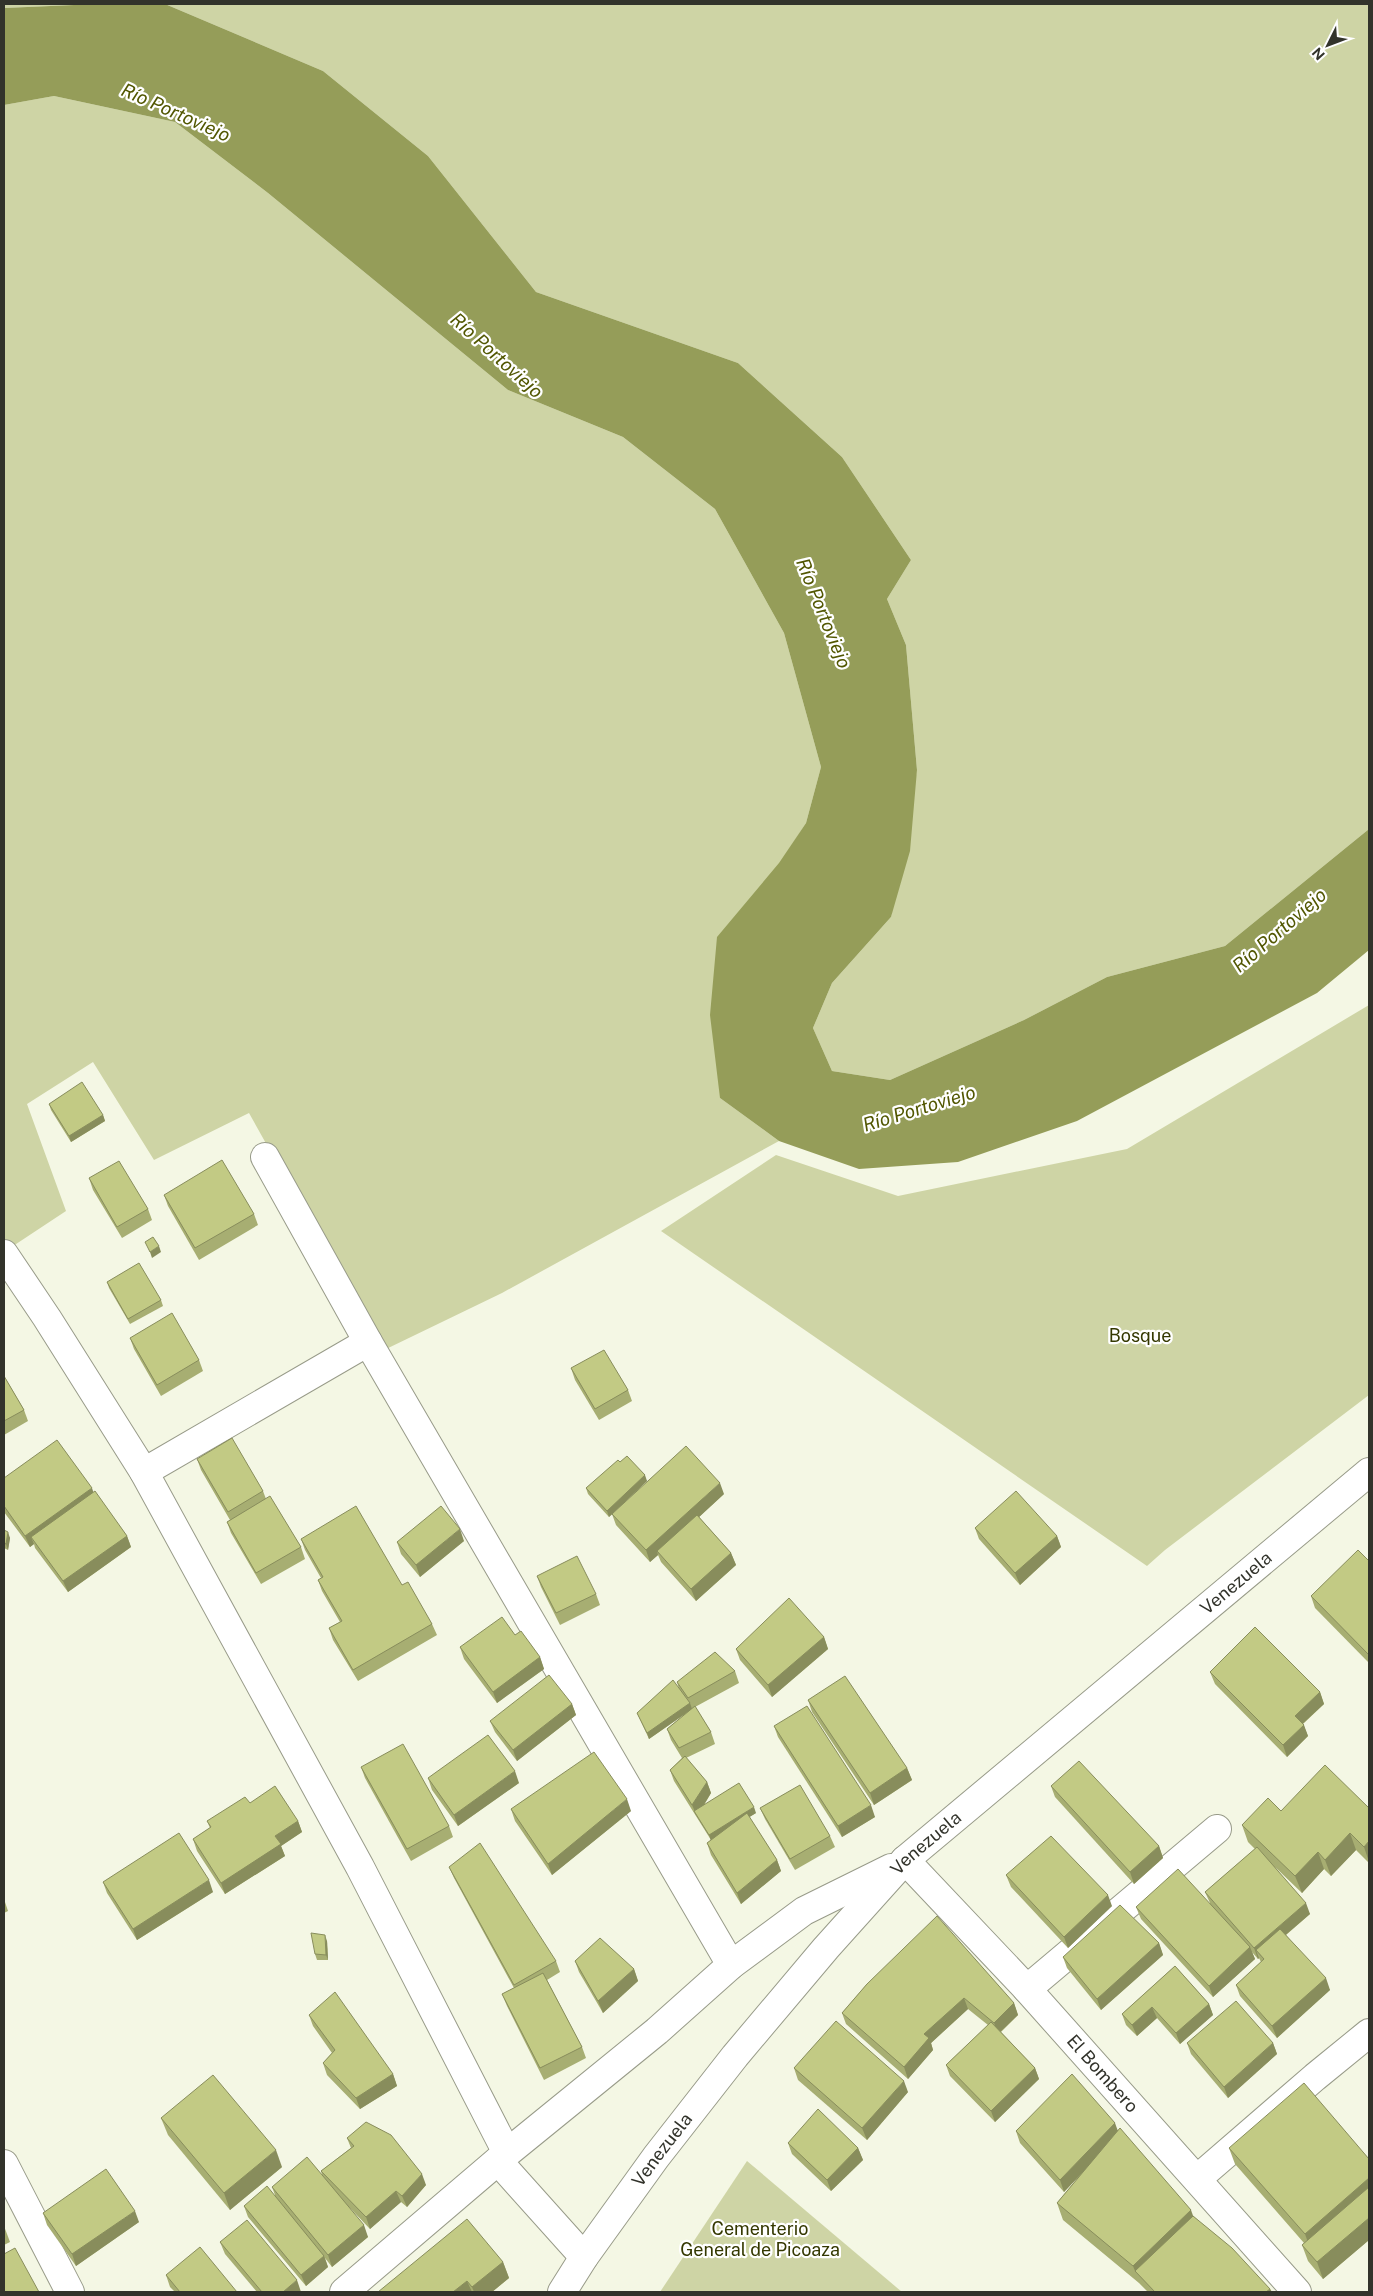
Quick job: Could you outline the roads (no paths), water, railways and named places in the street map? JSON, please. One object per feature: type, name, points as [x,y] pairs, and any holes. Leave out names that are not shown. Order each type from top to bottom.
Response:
[{"type":"street","points":[[265,1158],[368,1342],[731,1965]]},
{"type":"street","points":[[4,1254],[47,1318],[144,1472],[360,1867],[502,2157],[584,2257]]},
{"type":"street","points":[[144,1472],[368,1342]]},
{"type":"street","name":"Venezuela","points":[[562,2292],[584,2257],[656,2157],[735,2056],[826,1948],[905,1860],[1369,1472]]},
{"type":"street","points":[[1027,1989],[1217,1829]]},
{"type":"street","points":[[344,2292],[502,2157],[656,2031],[731,1965],[804,1911],[905,1860]]},
{"type":"street","name":"El Bombero","points":[[905,1860],[1027,1989],[1297,2292]]},
{"type":"street","points":[[1197,2179],[1315,2076],[1369,2033]]},
{"type":"street","points":[[4,2164],[70,2292]]},
{"type":"water","name":"Río Portoviejo","points":[[97,4],[165,4],[323,71],[428,156],[536,292],[738,363],[842,457],[911,560],[887,599],[906,645],[917,770],[910,851],[891,917],[832,983],[813,1028],[832,1071],[890,1080],[1024,1020],[1107,977],[1225,946],[1369,829],[1369,950],[1317,993],[1077,1121],[958,1162],[859,1169],[779,1141],[720,1098],[710,1015],[717,937],[779,863],[806,823],[821,767],[784,633],[715,509],[623,437],[508,390],[268,193],[175,122],[54,96],[4,105],[4,8]]},
{"type":"park label","name":"Bosque","points":[[1140,1336]]},
{"type":"park label","name":"Cementerio General de Picoaza","points":[[760,2239]]}]
